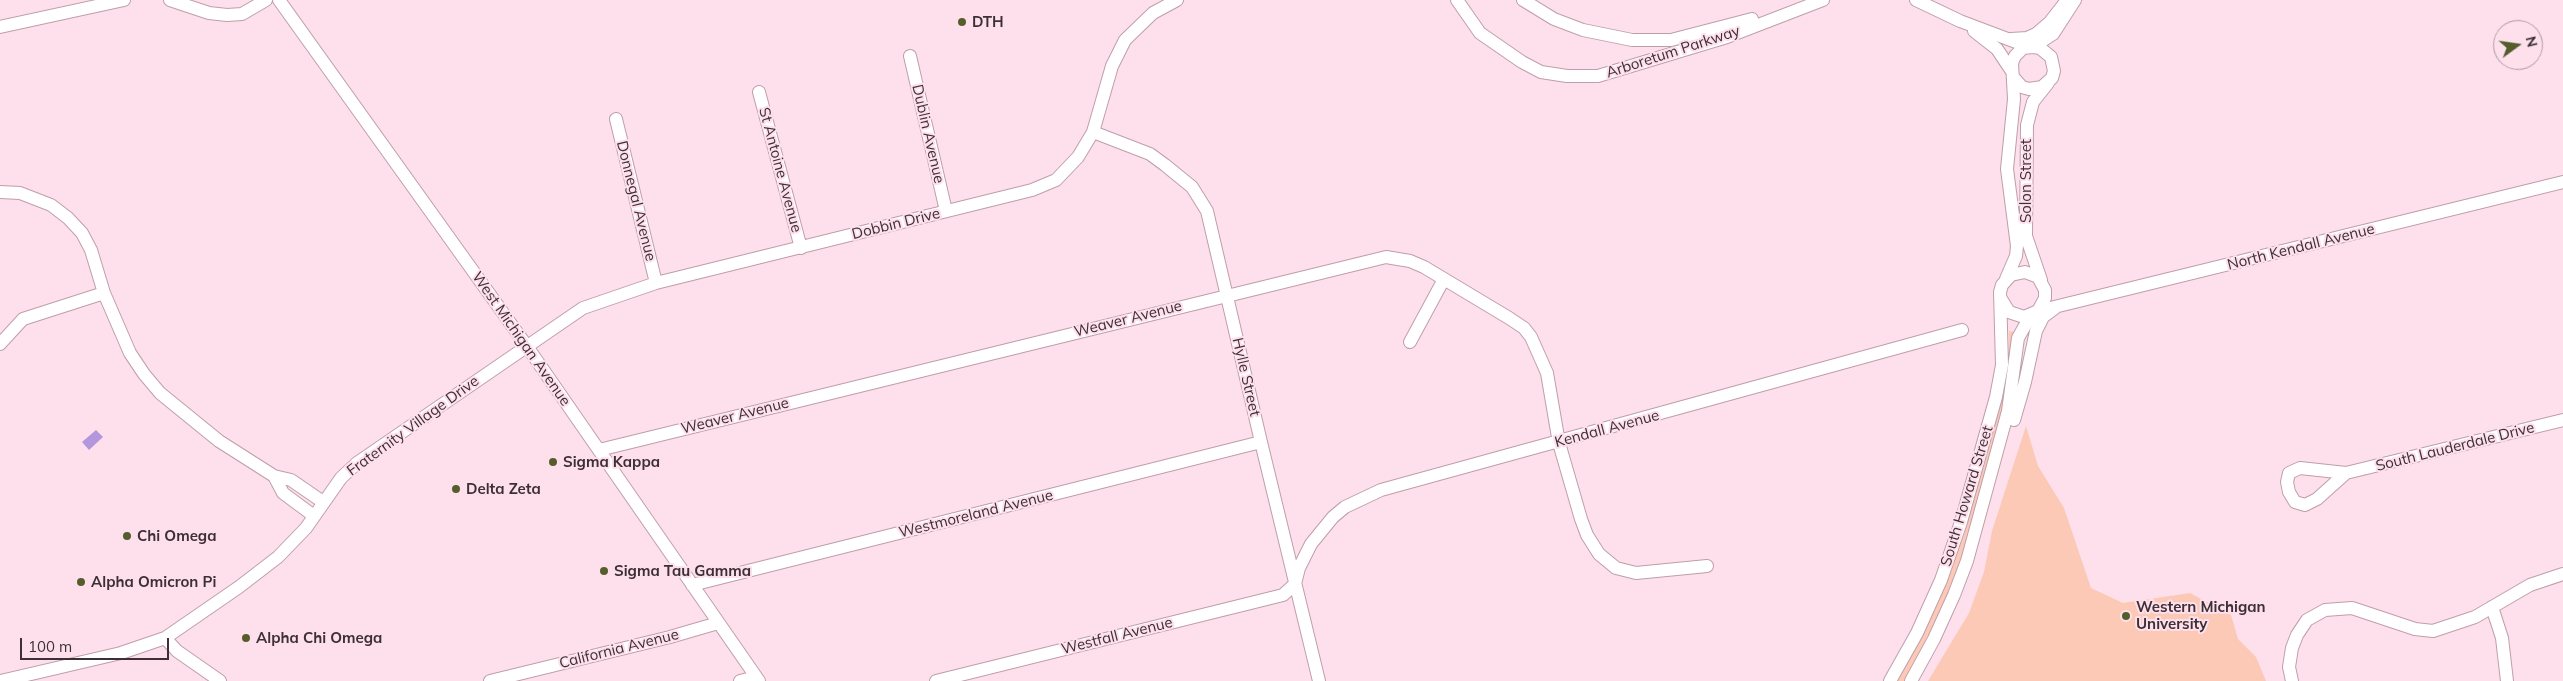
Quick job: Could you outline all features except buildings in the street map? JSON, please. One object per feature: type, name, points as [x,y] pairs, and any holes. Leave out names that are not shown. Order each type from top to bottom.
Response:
[{"type":"street","points":[[0,27],[124,0]]},
{"type":"street","points":[[170,0],[209,13],[227,15],[249,11],[266,0]]},
{"type":"street","name":"West Michigan Avenue","points":[[279,0],[600,450],[757,679]]},
{"type":"street","name":"Dobbin Drive","points":[[526,345],[583,308],[656,283],[1032,190],[1056,180],[1078,157],[1093,132],[1112,66],[1125,40],[1152,13],[1177,0]]},
{"type":"street","name":"Arboretum Parkway","points":[[1456,0],[1480,33],[1522,62],[1541,72],[1567,76],[1598,76],[1727,37],[1822,0]]},
{"type":"street","name":"Arboretum Parkway","points":[[1523,0],[1554,19],[1583,30],[1613,38],[1671,40],[1822,0]]},
{"type":"street","points":[[1916,0],[1960,21],[2031,47]]},
{"type":"street","points":[[2007,38],[2020,39],[2036,34],[2050,22],[2067,0]]},
{"type":"street","name":"Solon Street","points":[[2006,279],[2016,256],[2017,246],[2007,169],[2014,99],[2012,74],[2015,56],[2023,48],[2031,47],[2053,34],[2075,0]]},
{"type":"street","points":[[1960,21],[1998,49],[2012,74],[2022,87],[2029,89],[2042,87],[2048,83]]},
{"type":"street","name":"Solon Street","points":[[2031,47],[2046,52],[2054,64],[2054,71],[2048,83],[2033,102],[2027,126],[2026,229],[2030,251],[2042,283]]},
{"type":"street","name":"Dublin Avenue","points":[[910,56],[946,211]]},
{"type":"street","name":"St Antoine Avenue","points":[[759,92],[801,248]]},
{"type":"street","name":"Donnegal Avenue","points":[[616,119],[656,283]]},
{"type":"street","name":"Hylle Street","points":[[1093,132],[1150,154],[1192,187],[1207,211],[1260,442],[1319,681]]},
{"type":"street","name":"North Kendall Avenue","points":[[2035,313],[2563,182]]},
{"type":"street","points":[[0,192],[20,193],[51,206],[68,218],[82,233],[91,250],[104,293],[130,353],[160,393],[218,441],[274,476],[291,480],[323,502]]},
{"type":"street","name":"Weaver Avenue","points":[[600,450],[1380,257],[1410,262],[1444,279],[1516,323],[1531,337],[1547,373],[1560,442],[1584,528],[1592,546],[1603,558],[1616,568],[1636,572],[1707,566]]},
{"type":"street","points":[[2018,272],[2025,272],[2032,273],[2042,283],[2045,298],[2035,313],[2016,316],[2004,306],[2001,299],[2002,285],[2006,279],[2018,272]]},
{"type":"street","points":[[1410,342],[1444,279]]},
{"type":"street","points":[[0,344],[23,319],[104,293]]},
{"type":"street","name":"South Howard Street","points":[[1890,681],[1918,633],[1941,580],[1961,522],[1996,397],[2002,364],[2001,299]]},
{"type":"street","points":[[1984,505],[2024,388],[2036,331],[2043,317],[2058,307]]},
{"type":"street","name":"South Howard Street","points":[[1911,681],[1934,639],[1954,595],[1984,505],[2008,411],[2018,338],[2035,313]]},
{"type":"street","name":"Kendall Avenue","points":[[1294,584],[1299,568],[1311,544],[1333,517],[1353,503],[1382,490],[1962,330]]},
{"type":"street","name":"Fraternity Village Drive","points":[[1,681],[121,652],[165,638],[278,558],[306,528],[341,478],[357,462],[526,345]]},
{"type":"street","name":"South Lauderdale Drive","points":[[2346,473],[2563,420]]},
{"type":"street","name":"Westmoreland Avenue","points":[[692,585],[1260,442]]},
{"type":"street","points":[[274,476],[283,493],[314,516]]},
{"type":"street","points":[[2292,681],[2289,667],[2292,648],[2297,635],[2308,620],[2325,610],[2352,608],[2416,629],[2432,631],[2475,616],[2530,585],[2563,574]]},
{"type":"street","name":"Westfall Avenue","points":[[936,681],[1278,597],[1287,592],[1294,584]]},
{"type":"street","points":[[2492,606],[2502,638],[2507,681]]},
{"type":"street","name":"California Avenue","points":[[490,681],[670,637],[718,623]]},
{"type":"street","points":[[165,638],[178,651],[220,681]]},
{"type":"street","points":[[740,681],[757,679]]},
{"type":"shaded area","points":[[2009,331],[2015,332],[2006,397],[1963,554],[1950,589],[1921,650],[1904,681],[1897,681],[1935,610],[1964,535],[2005,386],[2009,355]]},
{"type":"shaded area","points":[[2026,426],[2038,466],[2064,508],[2091,588],[2123,603],[2190,593],[2231,615],[2238,639],[2256,657],[2266,681],[1928,681],[1969,613],[1984,572],[1992,531]]},
{"type":"shaded area","points":[[96,430],[103,437],[89,450],[82,442]]},
{"type":"place","name":"DTH","points":[[962,22]]},
{"type":"place","name":"Sigma Kappa","points":[[553,462]]},
{"type":"place","name":"Delta Zeta","points":[[456,489]]},
{"type":"place","name":"Chi Omega","points":[[127,536]]},
{"type":"place","name":"Sigma Tau Gamma","points":[[604,571]]},
{"type":"place","name":"Alpha Omicron Pi","points":[[81,582]]},
{"type":"place","name":"Western Michigan University","points":[[2126,616]]},
{"type":"place","name":"Alpha Chi Omega","points":[[246,638]]}]
